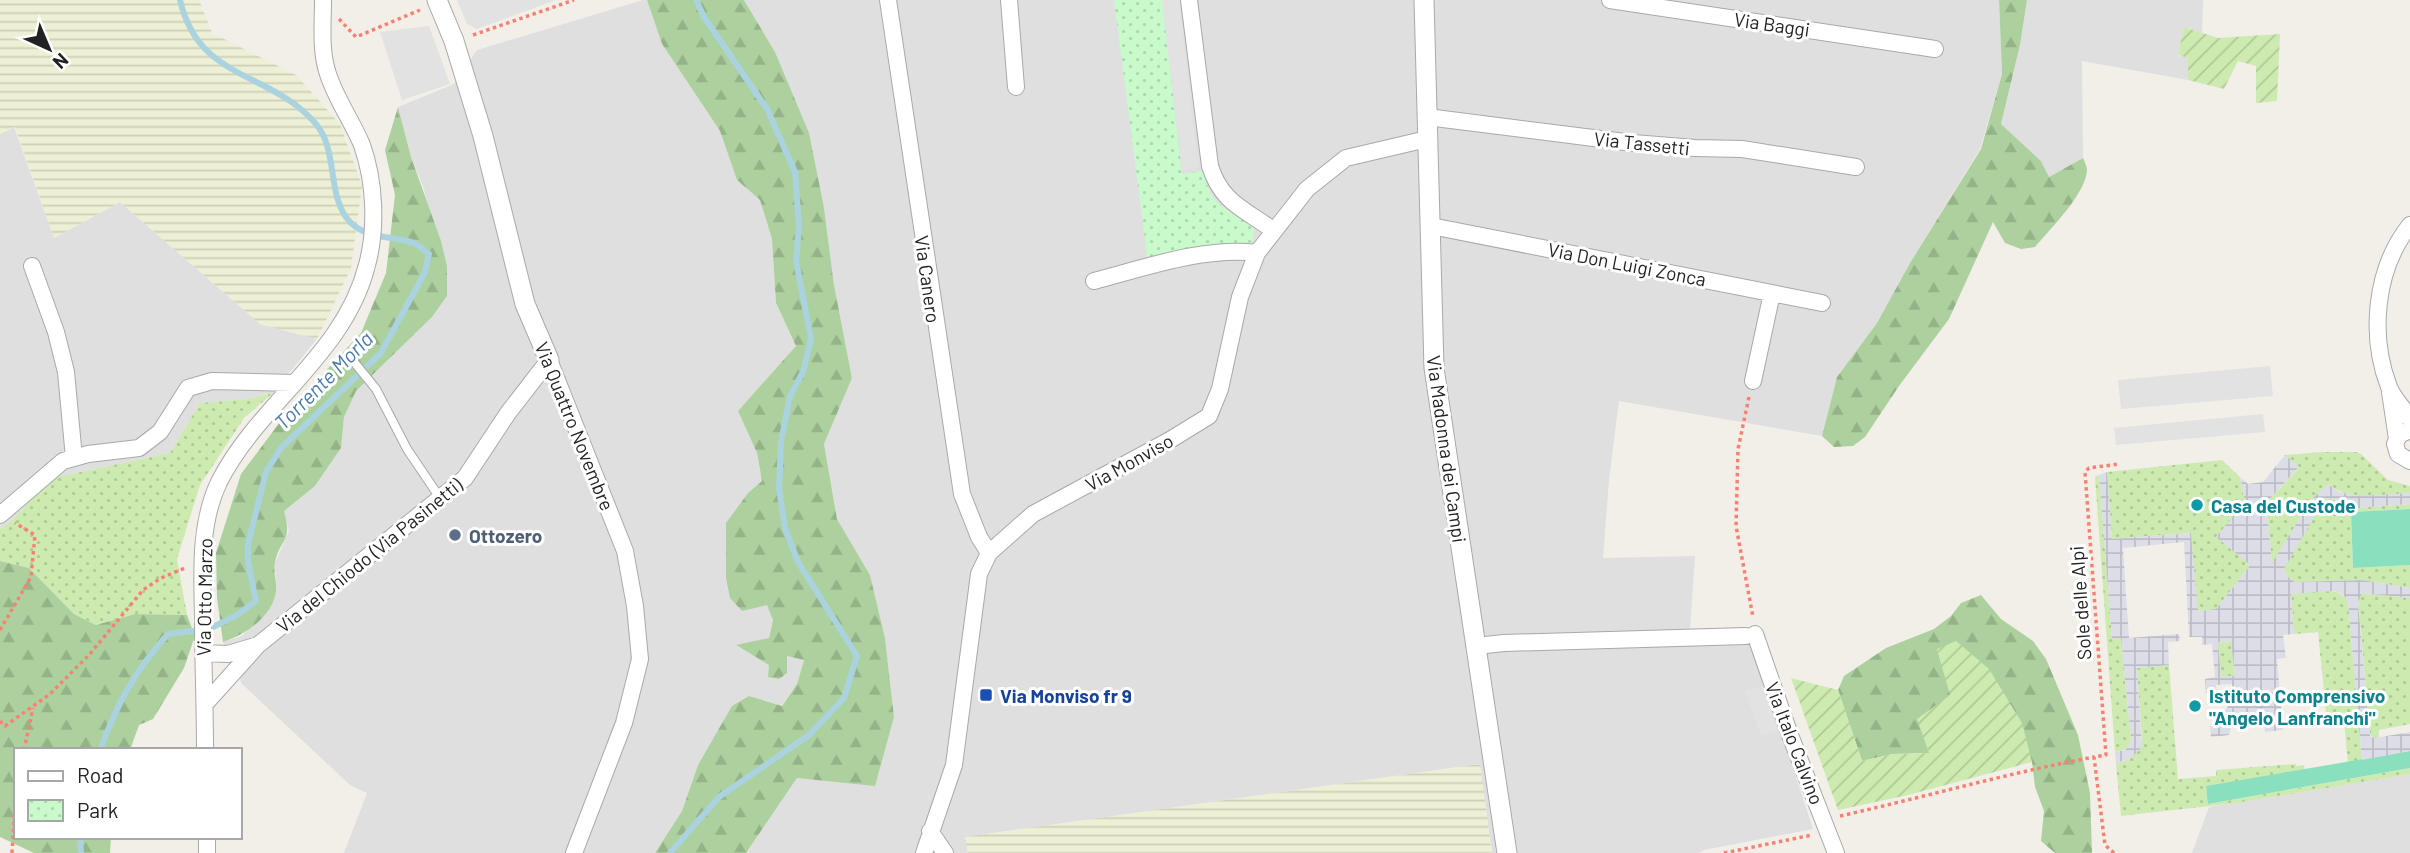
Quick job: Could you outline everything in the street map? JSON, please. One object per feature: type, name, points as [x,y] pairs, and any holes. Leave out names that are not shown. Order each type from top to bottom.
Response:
[{"type":"street","name":"Via Quattro Novembre","points":[[437,0],[454,41],[483,136],[526,304],[625,551],[635,606],[640,659],[624,723],[574,853]]},
{"type":"street","name":"Via Canero","points":[[888,0],[962,494],[979,537],[989,553]]},
{"type":"street","points":[[1009,0],[1016,87]]},
{"type":"street","points":[[1189,0],[1210,166],[1215,182],[1225,197],[1273,230]]},
{"type":"street","name":"Via Madonna dei Campi","points":[[1424,0],[1434,368],[1507,853]]},
{"type":"street","name":"Via Baggi","points":[[1610,0],[1935,49]]},
{"type":"street","name":"Via Otto Marzo","points":[[205,748],[202,561],[206,525],[218,484],[240,448],[337,333],[354,304],[368,265],[373,223],[371,179],[361,145],[327,73],[323,50],[323,1]]},
{"type":"street","name":"Via Tassetti","points":[[1427,117],[1633,143],[1742,149],[1856,167]]},
{"type":"street","name":"Via Monviso","points":[[924,853],[954,765],[979,574],[989,553],[1033,514],[1209,416],[1220,389],[1240,297],[1257,253],[1273,230],[1307,189],[1346,158],[1427,139]]},
{"type":"street","points":[[2410,225],[2388,264],[2380,301],[2378,349],[2403,434],[2395,449],[2401,458],[2410,461]]},
{"type":"street","name":"Via Don Luigi Zonca","points":[[1431,226],[1822,303]]},
{"type":"street","points":[[1094,281],[1162,263],[1234,250],[1257,253]]},
{"type":"street","points":[[33,266],[56,332],[66,372],[74,458]]},
{"type":"street","points":[[1753,381],[1772,293]]},
{"type":"street","name":"Via del Chiodo (Via Pasinetti)","points":[[205,704],[258,645],[465,478],[508,413],[549,360]]},
{"type":"street","points":[[1,515],[63,461],[139,448],[160,432],[188,388],[212,382],[294,383]]},
{"type":"street","points":[[2389,389],[2410,419]]},
{"type":"street","points":[[1476,646],[1750,635]]},
{"type":"street","name":"Via Italo Calvino","points":[[1750,635],[1836,853]]},
{"type":"street","points":[[203,651],[228,654],[258,645]]},
{"type":"street","points":[[930,831],[945,853]]},
{"type":"lane","points":[[354,362],[376,389],[407,449],[440,498]]},
{"type":"path","points":[[323,1],[356,37],[422,9],[418,0]]},
{"type":"path","points":[[454,41],[574,0]]},
{"type":"path","points":[[1750,635],[1736,526],[1738,449],[1753,381]]},
{"type":"path","name":"Sole delle Alpi","points":[[2114,853],[2105,845],[2094,757],[2106,755],[2085,472],[2089,468],[2119,464]]},
{"type":"path","points":[[0,630],[31,577],[35,536],[1,515]]},
{"type":"path","points":[[0,720],[3,727],[50,694],[89,655],[143,590],[161,578],[202,561]]},
{"type":"path","points":[[24,748],[34,706]]},
{"type":"path","points":[[1724,853],[1819,834],[1834,817],[2003,775],[2094,757]]},
{"type":"path","points":[[12,853],[14,820]]},
{"type":"shaded area","points":[[457,0],[556,0],[477,29],[467,24]]},
{"type":"shaded area","points":[[647,0],[662,44],[720,131],[737,180],[760,200],[772,239],[776,303],[796,346],[738,411],[757,453],[762,481],[748,493],[773,620],[769,638],[737,646],[770,665],[768,677],[787,656],[804,659],[797,684],[781,706],[749,696],[715,738],[698,765],[682,811],[655,853],[344,853],[367,793],[350,785],[242,684],[223,642],[242,636],[276,592],[275,563],[289,531],[283,511],[315,486],[341,448],[344,417],[356,391],[432,317],[447,296],[424,189],[411,157],[398,107],[454,84],[477,50]]},
{"type":"shaded area","points":[[744,0],[1999,0],[2002,74],[1980,149],[1910,263],[1877,323],[1837,377],[1822,436],[1619,401],[1603,558],[1695,556],[1690,629],[1747,627],[1813,829],[1698,853],[1492,853],[1479,764],[966,837],[968,853],[746,853],[797,778],[894,717],[885,638],[870,575],[837,519],[824,444],[852,378],[834,285],[824,208],[775,52]]},
{"type":"shaded area","points":[[1162,0],[1179,0],[1198,168],[1183,171]]},
{"type":"shaded area","points":[[2027,0],[2203,0],[2202,33],[2184,27],[2178,56],[2188,57],[2188,80],[2082,61],[2083,158],[2049,177],[2041,161],[2001,124],[2020,45]]},
{"type":"shaded area","points":[[429,26],[450,84],[402,100],[380,32]]},
{"type":"shaded area","points":[[14,127],[54,238],[120,202],[260,324],[317,339],[273,393],[248,399],[200,403],[170,453],[52,478],[0,529],[0,134]]},
{"type":"shaded area","points":[[2270,366],[2273,396],[2121,409],[2118,380]]},
{"type":"shaded area","points":[[2263,414],[2265,432],[2116,445],[2114,428]]},
{"type":"shaded area","points":[[2285,455],[2299,467],[2266,503],[2272,563],[2311,500],[2328,484],[2339,492],[2359,496],[2410,493],[2410,504],[2345,509],[2331,498],[2324,500],[2284,569],[2287,576],[2295,582],[2362,580],[2410,588],[2410,598],[2362,593],[2358,602],[2370,736],[2375,738],[2410,732],[2410,751],[2362,760],[2348,602],[2343,594],[2334,591],[2291,594],[2294,634],[2283,635],[2286,658],[2277,659],[2283,730],[2265,732],[2264,725],[2231,728],[2229,735],[2211,737],[2210,726],[2217,725],[2233,697],[2232,684],[2216,685],[2217,693],[2206,693],[2205,679],[2215,677],[2212,644],[2202,645],[2202,637],[2189,637],[2184,542],[2123,548],[2129,638],[2179,634],[2180,641],[2168,642],[2169,665],[2137,668],[2142,747],[2130,759],[2116,763],[2115,752],[2125,750],[2131,739],[2121,638],[2112,639],[2099,475],[2107,472],[2112,539],[2191,533],[2198,611],[2216,609],[2249,567],[2249,564],[2216,537],[2245,502],[2240,477],[2248,484],[2263,482]],"holes":[[[2231,641],[2235,676],[2221,677],[2218,642]]]},
{"type":"shaded area","points":[[1763,685],[1778,730],[1761,736],[1745,691]]},
{"type":"shaded area","points":[[2410,774],[2410,853],[2192,853],[2209,807]]},
{"type":"green space","points":[[0,0],[199,0],[212,33],[296,75],[340,124],[362,186],[351,268],[317,339],[260,324],[120,202],[54,238],[15,127],[0,134]]},
{"type":"green space","points":[[647,0],[744,0],[775,52],[809,133],[852,378],[824,444],[837,519],[870,575],[885,638],[894,717],[875,786],[797,778],[746,853],[655,853],[682,811],[698,765],[732,706],[749,696],[782,706],[797,684],[804,660],[787,656],[787,673],[779,679],[768,677],[769,665],[736,645],[769,638],[773,620],[767,605],[742,611],[730,598],[726,578],[726,523],[748,493],[762,481],[757,453],[738,411],[796,346],[776,303],[772,239],[760,200],[737,180],[720,131],[662,44]]},
{"type":"green space","points":[[1114,0],[1162,0],[1182,174],[1203,171],[1215,199],[1227,210],[1254,226],[1253,241],[1148,263]]},
{"type":"green space","points":[[1999,0],[2027,0],[2020,45],[2001,124],[2041,161],[2049,177],[2083,158],[2087,169],[2085,179],[2067,210],[2035,247],[2021,249],[2005,243],[1993,222],[1949,319],[1865,437],[1853,446],[1834,447],[1822,436],[1837,377],[1877,323],[1910,263],[1981,149],[2002,74]]},
{"type":"green space","points":[[2184,27],[2218,38],[2280,34],[2277,101],[2256,103],[2256,66],[2238,61],[2224,89],[2188,80],[2188,58],[2178,55]]},
{"type":"green space","points":[[398,107],[411,157],[441,241],[447,266],[447,296],[432,317],[356,391],[344,417],[341,448],[315,486],[284,511],[287,529],[275,563],[276,591],[270,609],[249,629],[223,642],[217,598],[216,553],[241,474],[289,410],[361,333],[386,273],[395,195],[385,150]]},
{"type":"green space","points":[[273,393],[244,418],[200,485],[177,559],[187,615],[135,614],[96,625],[74,614],[29,568],[0,561],[0,529],[52,478],[170,453],[200,403],[248,399]]},
{"type":"green space","points":[[2321,452],[2361,454],[2388,480],[2410,486],[2410,493],[2358,496],[2338,491],[2330,485],[2311,500],[2272,564],[2266,503],[2299,468],[2285,455]]},
{"type":"green space","points":[[2222,460],[2240,477],[2245,502],[2249,567],[2216,609],[2197,611],[2191,533],[2112,539],[2107,472]]},
{"type":"green space","points":[[2099,475],[2112,638],[2121,638],[2131,739],[2128,747],[2115,752],[2095,477]]},
{"type":"green space","points":[[2331,498],[2345,509],[2410,504],[2410,509],[2351,512],[2353,568],[2410,565],[2410,588],[2362,580],[2295,582],[2287,576],[2285,565],[2318,507],[2324,500]]},
{"type":"green space","points":[[2410,509],[2410,565],[2353,568],[2351,512]]},
{"type":"green space","points":[[0,561],[29,568],[74,614],[96,625],[135,614],[187,615],[195,636],[184,668],[153,719],[139,725],[131,748],[14,748],[14,839],[111,839],[110,853],[34,853],[0,837]]},
{"type":"green space","points":[[2335,592],[2345,597],[2348,602],[2362,760],[2348,763],[2344,721],[2327,722],[2318,632],[2294,634],[2291,594]]},
{"type":"green space","points":[[2362,593],[2410,598],[2410,724],[2379,730],[2379,737],[2375,738],[2370,735],[2358,598]]},
{"type":"green space","points":[[1981,595],[2001,619],[2033,641],[2046,659],[2078,735],[2090,793],[2092,853],[2055,853],[2041,841],[2044,811],[2035,787],[2032,762],[1937,649],[1951,695],[1930,753],[1893,754],[1862,761],[1838,690],[1844,676],[1886,648],[1934,629],[1951,616],[1961,603]]},
{"type":"green space","points":[[1956,641],[1989,669],[2022,723],[2032,762],[1908,795],[1838,810],[1791,678],[1838,690],[1862,761],[1893,754],[1929,753],[1917,719],[1950,695],[1937,649]]},
{"type":"green space","points":[[2232,641],[2235,676],[2221,677],[2218,642]]},
{"type":"green space","points":[[2169,665],[2178,779],[2216,776],[2216,770],[2304,765],[2305,771],[2206,786],[2209,804],[2410,768],[2410,774],[2236,803],[2121,816],[2116,764],[2130,759],[2142,740],[2137,668]]},
{"type":"green space","points":[[2410,751],[2410,768],[2208,804],[2206,786]]},
{"type":"green space","points":[[1480,764],[1492,853],[968,853],[965,837]]},
{"type":"waterway","name":"Torrente Morla","points":[[101,748],[128,688],[168,634],[209,629],[237,615],[256,601],[248,562],[248,544],[266,472],[281,448],[381,353],[425,272],[429,254],[414,243],[365,232],[351,223],[338,201],[328,147],[316,124],[278,93],[219,61],[189,27],[180,0]]},
{"type":"waterway","points":[[670,853],[719,797],[809,735],[844,698],[857,656],[798,562],[785,528],[779,488],[781,442],[790,396],[803,372],[811,339],[796,261],[799,226],[795,172],[767,109],[704,17],[696,0]]},
{"type":"waterway","name":"Torrente Morla","points":[[80,839],[81,853]]},
{"type":"place","name":"Casa del Custode","points":[[2197,505]]},
{"type":"place","name":"Ottozero","points":[[455,535]]},
{"type":"place","name":"Via Monviso fr 9","points":[[986,695]]},
{"type":"place","name":"Istituto Comprensivo \"Angelo Lanfranchi\"","points":[[2195,706]]}]
